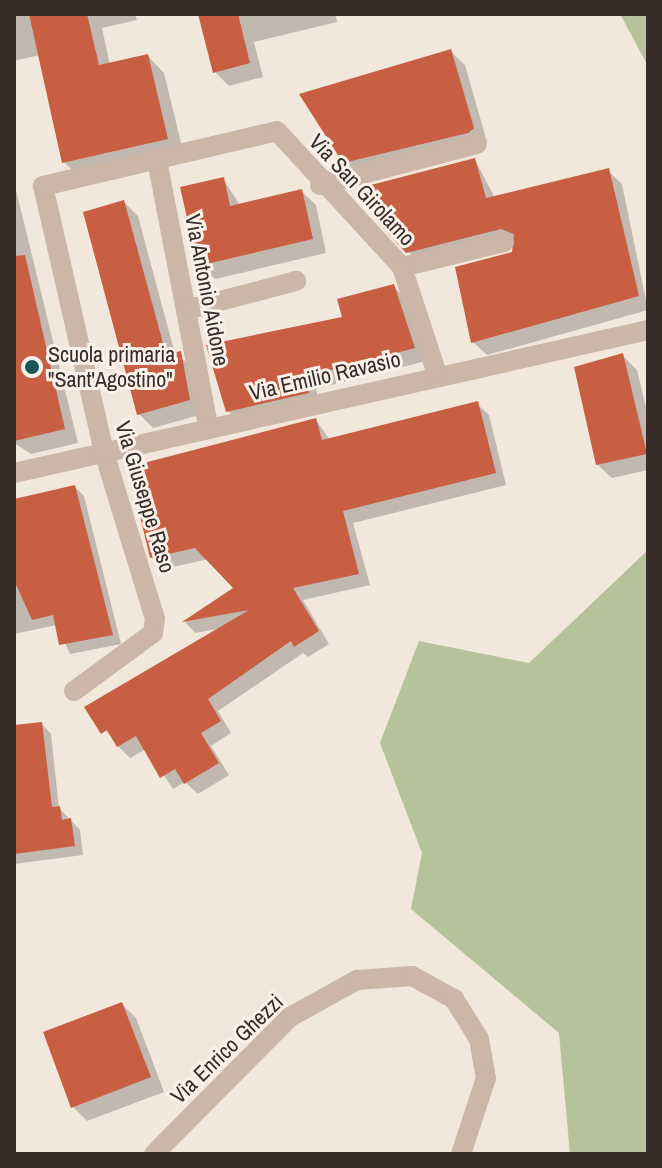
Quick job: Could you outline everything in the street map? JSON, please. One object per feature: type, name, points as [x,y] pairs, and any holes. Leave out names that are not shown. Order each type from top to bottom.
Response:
[{"type":"street","name":"Via Giuseppe Raso","points":[[74,691],[153,633],[155,619],[104,452],[43,186],[277,131]]},
{"type":"street","name":"Via San Girolamo","points":[[277,131],[320,185],[402,267],[437,374]]},
{"type":"street","points":[[320,185],[477,144]]},
{"type":"street","name":"Via Antonio Aidone","points":[[157,160],[209,429]]},
{"type":"street","points":[[402,267],[504,242]]},
{"type":"street","points":[[186,310],[296,281]]},
{"type":"street","name":"Via Emilio Ravasio","points":[[14,473],[437,374],[648,330]]},
{"type":"street","name":"Via Enrico Ghezzi","points":[[154,1154],[290,1017],[357,980],[412,976],[454,999],[479,1039],[486,1078],[461,1154]]},
{"type":"green space","points":[[620,14],[648,14],[648,66]]},
{"type":"green space","points":[[648,550],[648,1154],[570,1154],[559,1033],[411,909],[422,853],[380,743],[419,641],[529,663]]},
{"type":"building","points":[[29,14],[87,14],[99,65],[148,54],[168,139],[62,163]]},
{"type":"building","points":[[198,14],[238,14],[250,63],[213,73]]},
{"type":"building","points":[[451,49],[474,128],[468,133],[343,163],[299,94]]},
{"type":"building","points":[[475,158],[486,198],[609,168],[639,296],[471,343],[455,267],[512,252],[514,234],[501,229],[406,253],[375,219],[367,186]]},
{"type":"building","points":[[224,177],[230,206],[302,189],[313,239],[198,266],[180,187]]},
{"type":"building","points":[[124,200],[166,354],[181,351],[190,400],[137,415],[83,212]]},
{"type":"building","name":"Scuola primaria \"Sant'Agostino\"","points":[[25,255],[65,429],[14,441],[14,256]]},
{"type":"building","points":[[394,284],[415,348],[305,377],[309,393],[226,412],[206,345],[342,317],[337,299]]},
{"type":"building","points":[[623,353],[647,454],[596,465],[574,367]]},
{"type":"building","points":[[478,401],[496,473],[343,511],[359,574],[293,588],[319,631],[294,647],[291,641],[208,699],[221,721],[201,733],[219,763],[184,784],[175,769],[160,778],[136,736],[117,747],[107,730],[101,734],[84,707],[249,610],[182,622],[233,588],[195,548],[150,558],[134,491],[143,489],[136,465],[316,418],[322,440]]},
{"type":"building","points":[[75,485],[113,635],[59,645],[53,615],[32,620],[14,580],[14,499]]},
{"type":"building","points":[[42,722],[52,807],[60,806],[62,820],[71,818],[75,846],[14,854],[14,725]]},
{"type":"building","points":[[122,1002],[151,1077],[71,1108],[43,1032]]},
{"type":"place","name":"Scuola primaria \"Sant'Agostino\"","points":[[32,367]]}]
